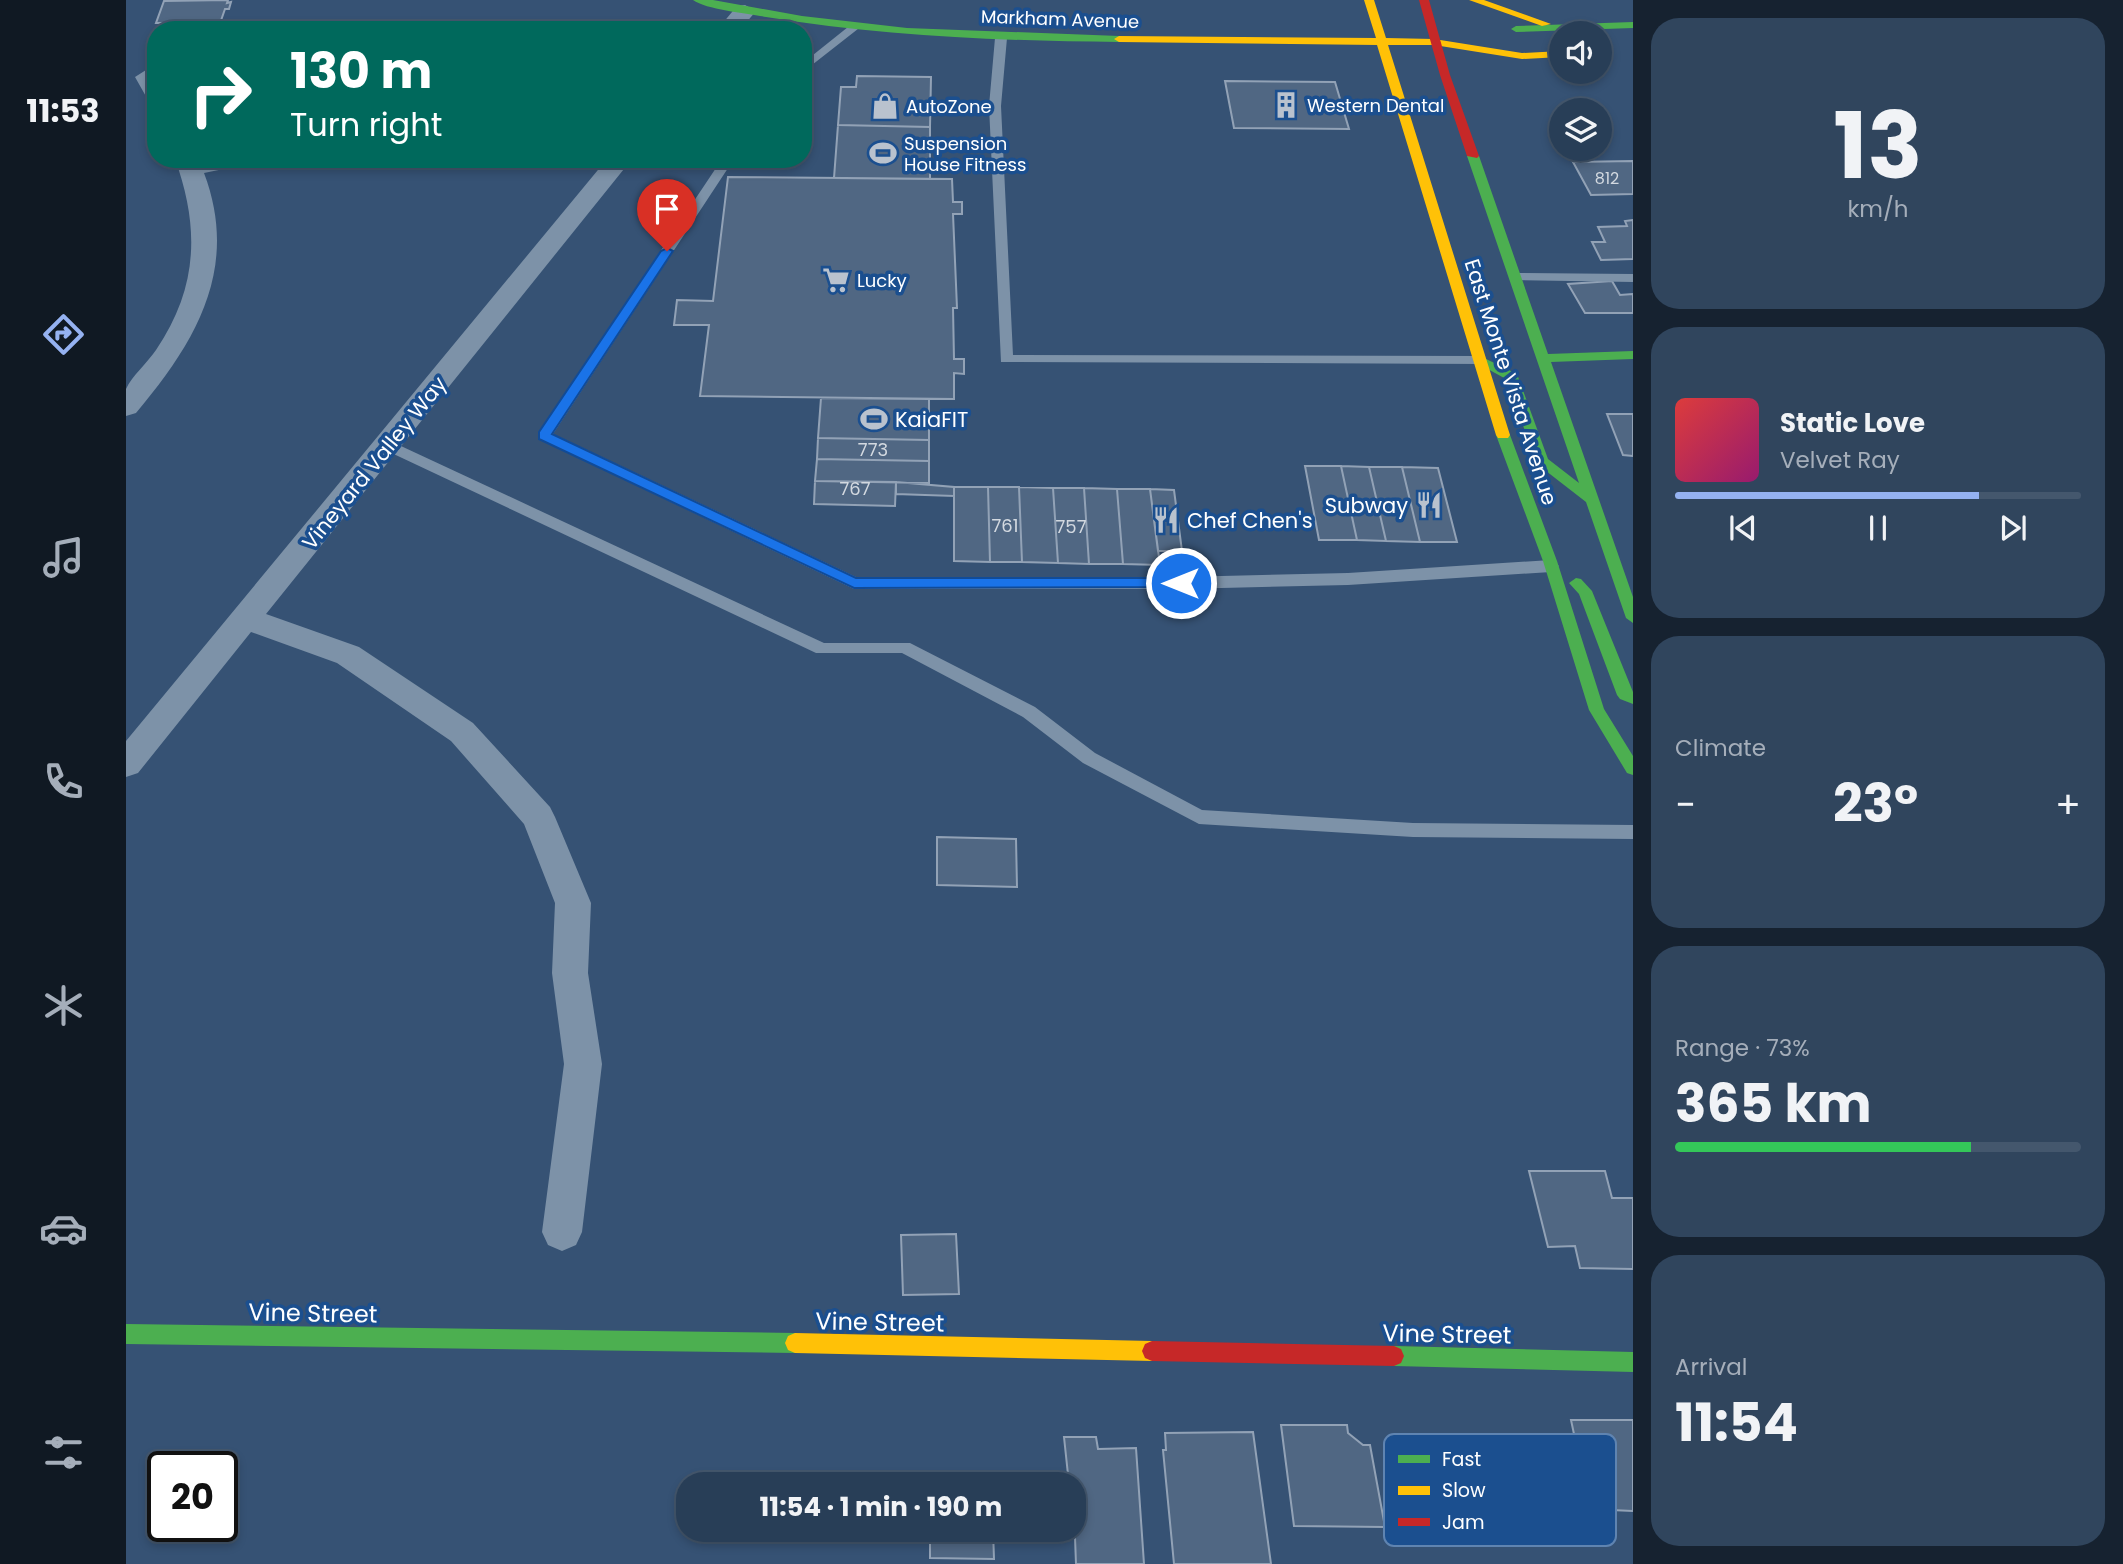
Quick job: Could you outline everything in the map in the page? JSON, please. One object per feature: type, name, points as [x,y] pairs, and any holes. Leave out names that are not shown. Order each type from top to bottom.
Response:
[{"type":"main road","name":"Markham Avenue","points":[[698,0],[745,11],[857,25],[1001,38],[1434,43]]},
{"type":"main road","name":"East Monte Vista Avenue","points":[[1369,0],[1510,459],[1551,564],[1597,710],[1633,769]]},
{"type":"main road","name":"East Monte Vista Avenue","points":[[1424,0],[1434,43],[1633,618]]},
{"type":"main road","points":[[1474,0],[1549,25]]},
{"type":"main road","points":[[1612,26],[1633,25]]},
{"type":"main road","points":[[1434,43],[1497,32],[1549,30]]},
{"type":"main road","points":[[1434,43],[1522,56],[1549,55]]},
{"type":"main road","points":[[1545,358],[1633,355]]},
{"type":"main road","points":[[1479,361],[1512,377],[1542,461],[1592,500]]},
{"type":"main road","points":[[1551,564],[1586,590],[1625,695],[1633,698]]},
{"type":"main road","name":"Vine Street","points":[[126,1334],[903,1345],[1633,1362]]},
{"type":"street","points":[[736,21],[745,11]]},
{"type":"street","points":[[126,407],[171,351],[190,314],[199,286],[206,257],[206,222],[202,197],[191,168]]},
{"type":"street","name":"Vineyard Valley Way","points":[[126,764],[613,168]]},
{"type":"street","points":[[247,619],[348,655],[463,732],[538,817],[573,903],[570,973],[583,1064],[562,1232]]},
{"type":"lane","points":[[812,62],[857,25]]},
{"type":"lane","points":[[1001,38],[995,106],[1006,359],[1479,361]]},
{"type":"lane","points":[[722,168],[544,436],[854,583],[1181,583],[1348,579],[1551,564]]},
{"type":"lane","points":[[1516,277],[1633,278]]},
{"type":"lane","points":[[388,445],[822,649],[904,647],[1030,712],[1089,758],[1199,817],[1413,830],[1633,832]]},
{"type":"building","points":[[164,1],[231,2],[221,21],[157,21]]},
{"type":"building","name":"AutoZone","points":[[857,76],[931,77],[930,127],[838,125],[841,87],[856,87]]},
{"type":"building","name":"Western Dental","points":[[1225,81],[1335,82],[1349,129],[1234,128]]},
{"type":"building","name":"Suspension House Fitness","points":[[838,125],[930,127],[930,179],[834,178]]},
{"type":"building","points":[[1633,161],[1633,194],[1591,195],[1573,162]]},
{"type":"building","name":"Lucky","points":[[728,177],[952,179],[953,202],[962,202],[962,214],[953,214],[957,308],[953,308],[954,359],[964,359],[964,374],[954,373],[954,399],[700,396],[709,325],[674,325],[677,300],[713,301]]},
{"type":"building","points":[[1633,220],[1633,259],[1601,260],[1592,242],[1605,242],[1598,227],[1627,226],[1625,221]]},
{"type":"building","points":[[1612,281],[1620,295],[1633,294],[1633,313],[1585,313],[1568,284]]},
{"type":"building","name":"KaiaFIT","points":[[821,398],[929,399],[929,440],[818,438]]},
{"type":"building","points":[[1607,414],[1633,414],[1633,456],[1623,455]]},
{"type":"building","points":[[818,438],[929,440],[929,461],[817,459]]},
{"type":"building","points":[[817,459],[929,461],[929,483],[815,481]]},
{"type":"building","points":[[1305,466],[1341,466],[1357,540],[1319,540]]},
{"type":"building","points":[[1341,466],[1369,467],[1386,541],[1357,540]]},
{"type":"building","points":[[1369,467],[1402,467],[1420,542],[1386,541]]},
{"type":"building","name":"Subway","points":[[1402,467],[1438,468],[1457,542],[1420,542]]},
{"type":"building","points":[[815,481],[896,482],[895,506],[814,504]]},
{"type":"building","points":[[896,482],[954,487],[954,496],[896,494]]},
{"type":"building","points":[[954,487],[988,487],[990,562],[954,561]]},
{"type":"building","points":[[988,487],[1019,487],[1022,562],[990,562]]},
{"type":"building","points":[[1019,487],[1053,488],[1058,563],[1022,562]]},
{"type":"building","points":[[1053,488],[1084,488],[1089,564],[1058,563]]},
{"type":"building","points":[[1084,488],[1117,489],[1123,564],[1089,564]]},
{"type":"building","points":[[1117,489],[1150,489],[1160,565],[1123,564]]},
{"type":"building","name":"Chef Chen's","points":[[1150,489],[1174,490],[1182,551],[1158,551]]},
{"type":"building","points":[[937,837],[1016,839],[1017,887],[937,885]]},
{"type":"building","points":[[1529,1171],[1605,1171],[1612,1198],[1633,1198],[1633,1269],[1580,1268],[1575,1246],[1548,1247]]},
{"type":"building","points":[[956,1234],[959,1294],[903,1295],[901,1235]]},
{"type":"building","points":[[1571,1420],[1633,1420],[1633,1511],[1616,1510],[1616,1434],[1574,1434]]},
{"type":"building","points":[[1281,1425],[1347,1425],[1348,1433],[1363,1445],[1370,1445],[1384,1527],[1294,1526]]},
{"type":"building","points":[[1253,1432],[1271,1564],[1174,1564],[1163,1450],[1166,1450],[1165,1433]]},
{"type":"building","points":[[1064,1437],[1096,1437],[1098,1449],[1136,1448],[1144,1564],[1076,1564],[1075,1542],[1086,1542],[1086,1472],[1068,1472]]},
{"type":"building","points":[[930,1542],[993,1542],[994,1559],[930,1558]]},
{"type":"traffic: fast","points":[[698,0],[802,19],[907,31],[1119,39]]},
{"type":"traffic: fast","points":[[1516,29],[1633,25]]},
{"type":"traffic: fast","points":[[1473,156],[1633,618]]},
{"type":"traffic: fast","points":[[1545,358],[1633,355]]},
{"type":"traffic: fast","points":[[1479,361],[1512,377],[1542,461],[1593,500]]},
{"type":"traffic: fast","points":[[1503,435],[1550,561],[1597,710],[1633,769]]},
{"type":"traffic: fast","points":[[1576,583],[1585,591],[1625,695],[1633,698]]},
{"type":"traffic: fast","points":[[126,1334],[795,1343]]},
{"type":"traffic: fast","points":[[1394,1356],[1633,1362]]},
{"type":"traffic: slow","points":[[1369,0],[1503,435]]},
{"type":"traffic: slow","points":[[1474,0],[1546,24]]},
{"type":"traffic: slow","points":[[1119,39],[1434,42],[1522,56],[1549,55]]},
{"type":"traffic: slow","points":[[795,1343],[1152,1351]]},
{"type":"traffic: jam","points":[[1424,0],[1445,75],[1473,156]]},
{"type":"traffic: jam","points":[[1152,1351],[1394,1356]]},
{"type":"place","name":"Western Dental","points":[[1286,105]]},
{"type":"place","name":"AutoZone","points":[[885,106]]},
{"type":"place","name":"Suspension House Fitness","points":[[883,153]]},
{"type":"place","name":"Lucky","points":[[836,280]]},
{"type":"place","name":"KaiaFIT","points":[[874,419]]},
{"type":"place","name":"Subway","points":[[1429,505]]},
{"type":"place","name":"Chef Chen's","points":[[1166,520]]},
{"type":"route","points":[[667,251],[544,436],[854,583],[1181,583]]}]
